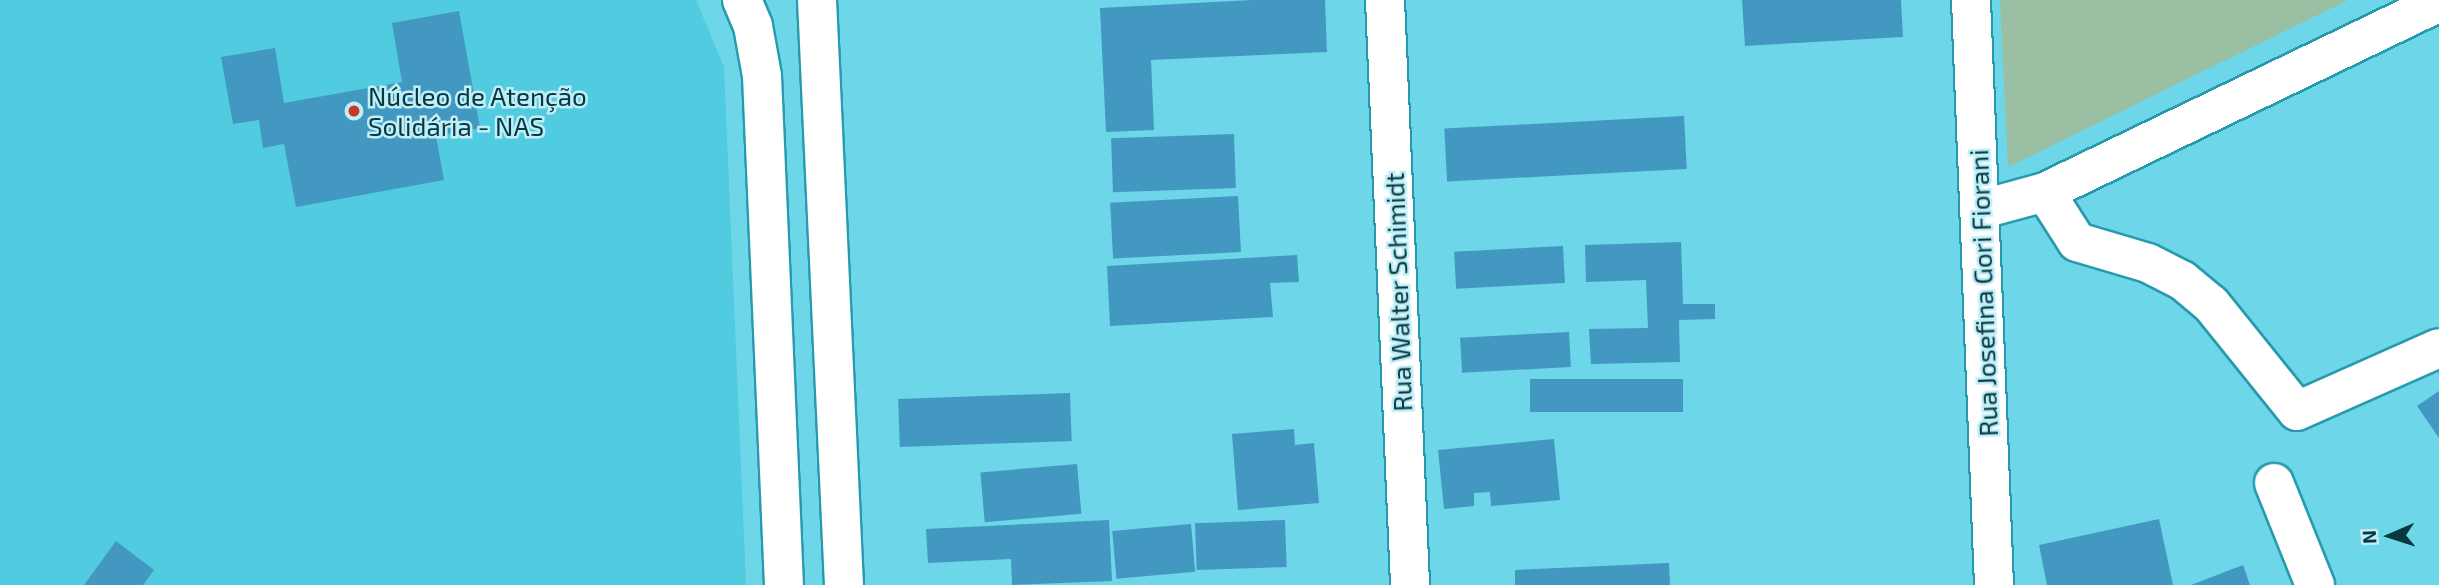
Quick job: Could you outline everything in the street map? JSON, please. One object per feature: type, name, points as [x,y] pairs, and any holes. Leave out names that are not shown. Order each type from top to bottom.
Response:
[{"type":"street","points":[[743,0],[762,76],[784,585]]},
{"type":"street","points":[[817,0],[844,585]]},
{"type":"street","name":"Rua Walter Schimidt","points":[[1385,0],[1410,585]]},
{"type":"street","name":"Rua Josefina Gori Fiorani","points":[[1971,0],[1994,585]]},
{"type":"street","points":[[1979,211],[2045,192],[2439,2]]},
{"type":"street","points":[[2045,192],[2077,242],[2148,263],[2182,280],[2211,304],[2297,411],[2439,348]]},
{"type":"street","points":[[2274,483],[2315,585]]},
{"type":"shaded area","points":[[0,0],[696,0],[724,67],[746,585],[0,585]]},
{"type":"green space","points":[[2000,0],[2348,0],[2008,167]]},
{"type":"building","points":[[1253,0],[1325,0],[1327,52],[1151,60],[1154,130],[1106,132],[1100,8]]},
{"type":"building","points":[[1742,0],[1901,0],[1903,37],[1745,46]]},
{"type":"building","name":"Núcleo de Atenção Solidária - NAS","points":[[459,11],[480,128],[436,136],[444,180],[296,207],[284,144],[263,148],[259,120],[233,124],[221,57],[275,48],[284,103],[402,82],[392,23]]},
{"type":"building","points":[[1684,116],[1687,169],[1447,181],[1444,129]]},
{"type":"building","points":[[1234,134],[1236,188],[1113,192],[1111,138]]},
{"type":"building","points":[[1238,196],[1241,252],[1113,259],[1110,203]]},
{"type":"building","points":[[1681,242],[1683,304],[1715,304],[1715,319],[1679,320],[1680,362],[1591,364],[1589,329],[1648,328],[1646,280],[1586,282],[1585,245]]},
{"type":"building","points":[[1563,246],[1565,283],[1456,289],[1454,252]]},
{"type":"building","points":[[1297,255],[1299,282],[1270,283],[1273,317],[1110,326],[1107,266]]},
{"type":"building","points":[[1569,332],[1571,367],[1462,373],[1460,338]]},
{"type":"building","points":[[1530,379],[1683,379],[1683,412],[1530,412]]},
{"type":"building","points":[[2439,391],[2439,438],[2417,406]]},
{"type":"building","points":[[1070,393],[1072,441],[900,447],[898,399]]},
{"type":"building","points":[[1294,429],[1295,445],[1314,443],[1319,503],[1238,510],[1232,434]]},
{"type":"building","points":[[1554,439],[1560,500],[1491,506],[1490,492],[1474,493],[1474,506],[1444,509],[1438,450]]},
{"type":"building","points":[[1077,464],[1081,514],[985,522],[980,472]]},
{"type":"building","points":[[2159,519],[2173,585],[2047,585],[2039,545]]},
{"type":"building","points":[[1109,520],[1112,581],[1012,585],[1011,559],[928,563],[926,529]]},
{"type":"building","points":[[1285,520],[1287,567],[1197,570],[1195,523]]},
{"type":"building","points":[[1191,524],[1195,572],[1116,579],[1112,531]]},
{"type":"building","points":[[116,541],[154,570],[143,585],[84,585]]},
{"type":"building","points":[[1669,563],[1670,585],[1515,585],[1515,570]]},
{"type":"building","points":[[2243,565],[2250,585],[2191,585]]},
{"type":"place","name":"Núcleo de Atenção Solidária - NAS","points":[[354,111]]}]
